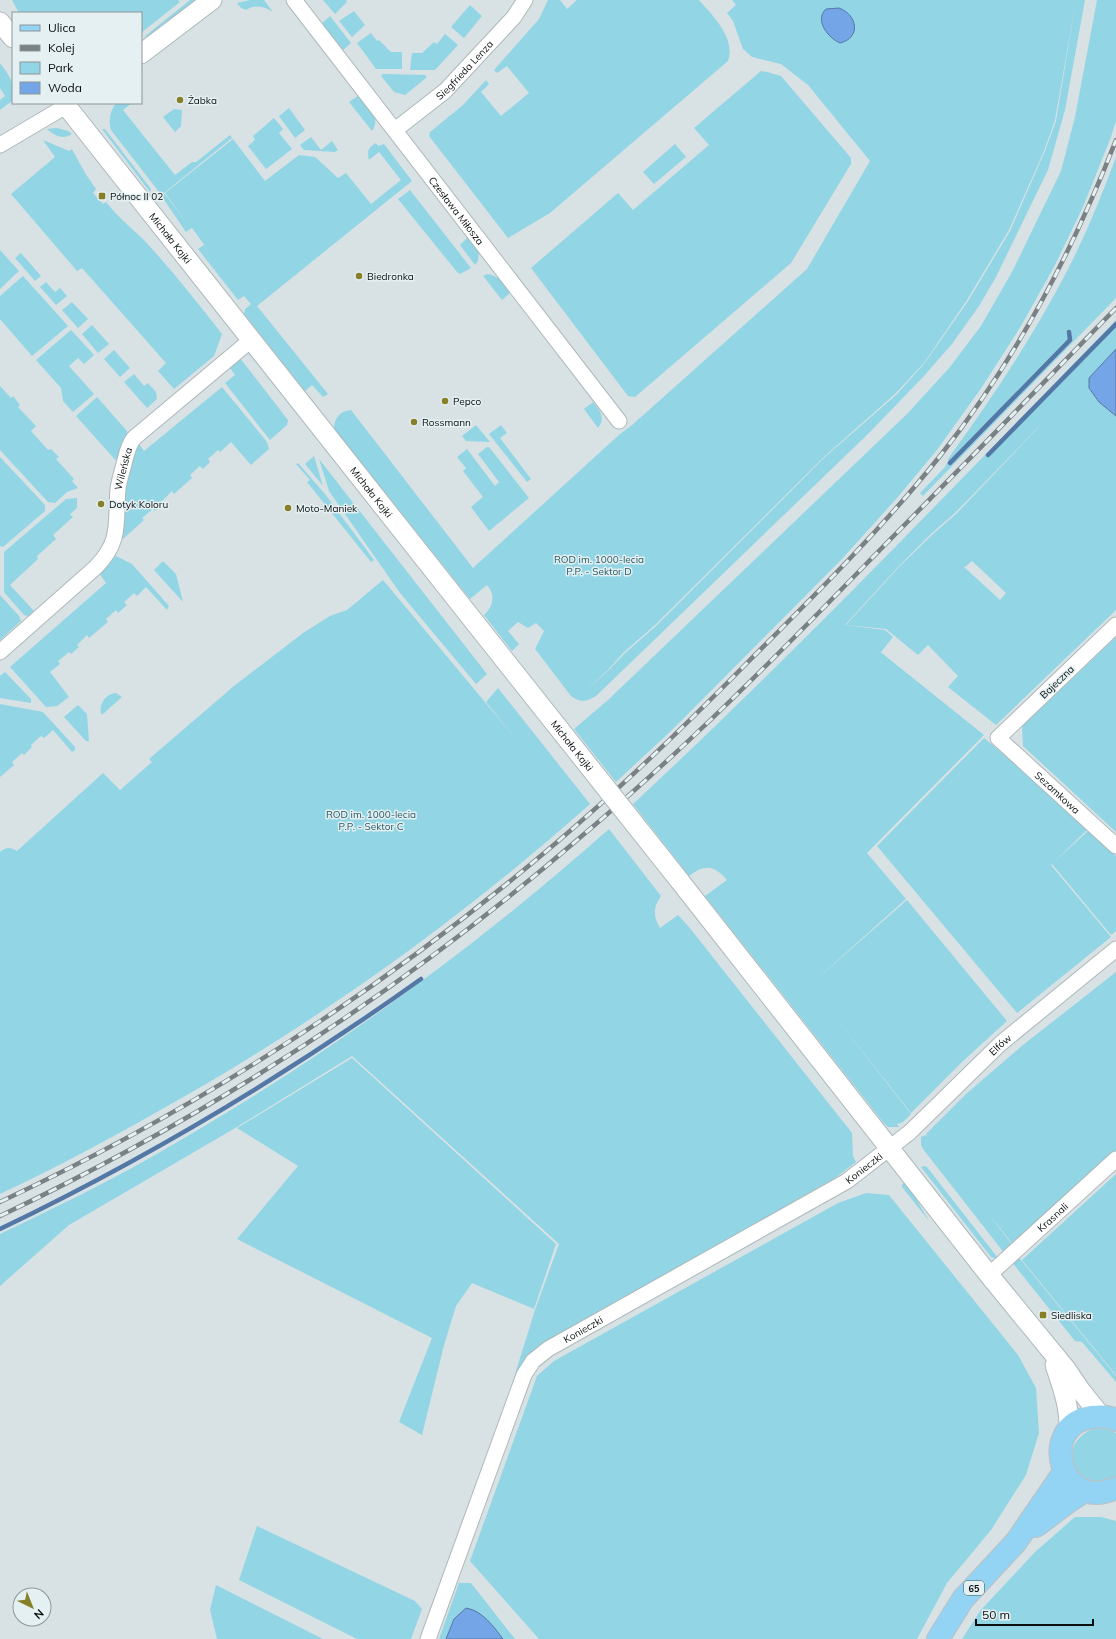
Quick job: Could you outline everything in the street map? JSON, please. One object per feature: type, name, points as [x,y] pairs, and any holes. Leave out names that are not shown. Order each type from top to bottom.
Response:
[{"type":"main road","points":[[1108,1418],[1086,1418],[1078,1422],[1069,1430],[1063,1441],[1060,1452],[1061,1465],[1064,1472],[1073,1484],[1085,1491],[1097,1493],[1109,1492],[1116,1488]]},
{"type":"main road","name":"65","points":[[938,1639],[964,1599],[1016,1542],[1064,1472]]},
{"type":"main road","points":[[1016,1542],[1068,1502],[1085,1491]]},
{"type":"street","points":[[142,53],[212,0]]},
{"type":"street","name":"Czesława Miłosza","points":[[294,0],[619,421]]},
{"type":"street","name":"Siegfrieda Lenza","points":[[395,130],[445,91],[514,17],[525,0]]},
{"type":"street","points":[[0,22],[12,37]]},
{"type":"street","points":[[0,145],[67,104]]},
{"type":"street","name":"Michała Kajki","points":[[67,104],[989,1275],[1066,1369],[1081,1391],[1108,1418]]},
{"type":"street","name":"Wileńska","points":[[0,652],[96,567],[109,551],[116,534],[118,486],[125,460],[131,442],[134,438],[252,340]]},
{"type":"street","name":"Bajeczna","points":[[998,738],[1116,625]]},
{"type":"street","name":"Sezamkowa","points":[[998,738],[1116,846]]},
{"type":"street","name":"Elfów","points":[[890,1148],[923,1120],[1000,1044],[1116,949]]},
{"type":"street","name":"Konieczki","points":[[428,1639],[524,1375],[533,1361],[548,1349],[847,1181],[890,1148]]},
{"type":"street","name":"Krasnali","points":[[989,1275],[1116,1159]]},
{"type":"street","points":[[1049,1349],[1063,1389],[1070,1418],[1069,1430]]},
{"type":"green space","points":[[12,0],[178,0],[180,2],[142,32],[142,12],[18,12]]},
{"type":"green space","points":[[190,0],[196,0],[148,36],[144,37]]},
{"type":"green space","points":[[250,0],[264,0],[273,12],[260,6],[246,10],[241,8],[237,3]]},
{"type":"green space","points":[[323,0],[346,0],[347,2],[335,14]]},
{"type":"green space","points":[[548,0],[560,0],[567,9],[577,0],[699,0],[722,28],[729,44],[730,52],[728,61],[550,213],[508,238],[429,136],[430,132],[463,105],[486,80],[489,84],[481,92],[501,116],[529,93],[507,66],[497,73],[494,70],[539,19]]},
{"type":"green space","name":"ROD im. 1000-lecia P.P. - Sektor D","points":[[732,0],[1076,0],[1085,0],[1065,110],[1048,170],[996,277],[979,306],[952,344],[924,376],[869,433],[596,696],[589,700],[581,701],[571,696],[535,649],[544,631],[536,623],[528,628],[518,622],[508,631],[519,644],[512,651],[484,615],[490,608],[492,601],[492,593],[487,585],[470,599],[334,429],[334,425],[338,416],[351,410],[473,568],[620,434],[631,426],[807,269],[870,161],[808,85],[781,64],[752,57],[743,49],[733,21],[727,13],[736,5]],"holes":[[[1076,0],[1056,121],[1045,151],[1010,231],[968,301],[924,364],[896,395],[825,457],[656,626],[624,654],[608,671],[583,692],[607,671],[623,653],[655,625],[825,456],[895,394],[924,363],[967,300],[1009,230],[1044,151],[1055,120]]]},
{"type":"green space","points":[[1097,0],[1116,0],[1116,121],[1083,207],[1054,267],[1021,326],[982,387],[937,450],[897,498],[841,560],[672,730],[616,782],[574,729],[608,700],[907,414],[950,367],[981,326],[1013,270],[1061,171],[1075,117]]},
{"type":"green space","points":[[470,5],[482,16],[464,38],[451,27]]},
{"type":"green space","points":[[354,11],[365,25],[352,37],[339,21]]},
{"type":"green space","points":[[330,16],[351,43],[342,51],[321,24]]},
{"type":"green space","points":[[371,33],[377,41],[379,40],[391,52],[402,52],[402,69],[376,69],[357,43]]},
{"type":"green space","points":[[445,34],[458,45],[435,70],[410,70],[412,53],[422,53],[434,42],[437,44]]},
{"type":"green space","points":[[0,63],[12,82],[12,101],[0,110],[0,100],[5,96],[0,88]]},
{"type":"green space","points":[[761,71],[781,76],[851,158],[851,164],[791,263],[635,397],[628,396],[531,268],[618,193],[633,210],[709,145],[694,128]]},
{"type":"green space","points":[[383,74],[426,75],[426,78],[405,95],[394,92],[381,76]]},
{"type":"green space","points":[[359,95],[374,116],[375,126],[372,131],[349,102]]},
{"type":"green space","points":[[115,104],[131,104],[123,110],[175,175],[192,162],[196,162],[230,135],[232,138],[164,193],[187,223],[165,193],[233,139],[265,181],[299,155],[315,157],[338,178],[346,173],[371,204],[401,180],[379,152],[369,160],[368,154],[371,146],[376,143],[378,146],[384,144],[412,181],[257,306],[328,394],[323,397],[312,385],[305,391],[244,314],[245,309],[251,304],[244,296],[238,300],[198,249],[204,245],[208,250],[192,228],[186,232],[156,188],[111,130],[110,116]]},
{"type":"green space","points":[[289,108],[305,130],[295,138],[279,116]]},
{"type":"green space","points":[[174,109],[182,110],[181,126],[175,132],[163,117]]},
{"type":"green space","points":[[274,118],[283,129],[279,133],[292,149],[266,169],[248,146],[255,140],[253,136]]},
{"type":"green space","points":[[57,128],[68,131],[72,134],[62,137],[53,134],[47,129]]},
{"type":"green space","points":[[102,129],[105,129],[151,189],[150,192]]},
{"type":"green space","points":[[311,137],[321,150],[332,141],[338,150],[335,152],[304,150],[300,145]]},
{"type":"green space","points":[[43,140],[69,151],[72,149],[85,173],[96,189],[93,193],[103,204],[106,202],[119,217],[143,239],[174,274],[222,334],[214,356],[174,389],[158,371],[166,363],[82,268],[77,271],[11,194],[55,157]]},
{"type":"green space","points":[[675,144],[686,157],[654,184],[643,172]]},
{"type":"green space","points":[[1116,157],[1116,298],[923,496],[920,493],[945,467],[948,459],[983,410],[1033,333],[1082,241]]},
{"type":"green space","points":[[410,190],[471,268],[460,274],[457,272],[398,199]]},
{"type":"green space","points":[[468,237],[479,252],[478,261],[475,265],[460,245]]},
{"type":"green space","points":[[0,250],[19,271],[0,289]]},
{"type":"green space","points":[[21,253],[41,276],[35,281],[15,258]]},
{"type":"green space","points":[[487,274],[498,278],[510,293],[502,300],[483,276]]},
{"type":"green space","points":[[23,276],[68,326],[32,356],[0,319],[0,296]]},
{"type":"green space","points":[[46,282],[55,292],[60,288],[67,296],[56,305],[40,287]]},
{"type":"green space","points":[[72,302],[88,319],[78,328],[62,310]]},
{"type":"green space","points":[[1116,320],[1116,349],[1089,378],[1089,388],[1099,402],[1116,416],[1116,610],[996,725],[948,687],[958,676],[928,645],[918,655],[886,629],[846,625],[899,567],[956,514],[1057,408],[955,513],[932,533],[898,567],[845,625],[885,630],[893,637],[881,652],[878,650],[984,735],[867,853],[906,899],[810,985],[907,900],[1007,1021],[963,1061],[911,1113],[827,1006],[911,1114],[903,1122],[897,1124],[899,1127],[888,1127],[705,896],[727,880],[718,871],[709,868],[700,869],[689,876],[633,804],[757,686],[817,626]],"holes":[[[972,561],[1006,593],[1000,600],[963,566],[965,567]]]},
{"type":"green space","points":[[92,325],[109,344],[98,353],[82,334]]},
{"type":"green space","points":[[71,330],[94,355],[84,364],[78,358],[69,366],[94,394],[73,412],[63,401],[61,388],[36,360]]},
{"type":"green space","points":[[114,350],[130,368],[120,377],[104,359]]},
{"type":"green space","points":[[240,358],[288,420],[287,425],[270,440],[225,383],[235,375],[229,365]]},
{"type":"green space","points":[[134,374],[144,386],[148,383],[156,392],[157,399],[147,408],[124,382]]},
{"type":"green space","points":[[0,386],[11,398],[13,396],[20,405],[18,407],[36,426],[31,431],[48,450],[51,449],[59,457],[56,459],[74,479],[72,481],[78,488],[67,492],[55,503],[48,502],[0,450]]},
{"type":"green space","points":[[222,387],[267,442],[269,449],[251,465],[231,442],[220,452],[218,450],[208,459],[210,462],[203,469],[200,466],[190,475],[192,478],[174,494],[172,491],[161,502],[163,504],[155,511],[153,509],[142,518],[144,520],[123,539],[121,537],[130,461],[139,444],[144,451]]},
{"type":"green space","points":[[97,397],[127,431],[119,464],[76,416]]},
{"type":"green space","points":[[593,402],[600,411],[602,417],[602,421],[598,428],[584,409]]},
{"type":"green space","points":[[476,425],[490,442],[466,441],[462,436]]},
{"type":"green space","points":[[501,425],[507,433],[500,438],[531,479],[527,482],[489,434]]},
{"type":"green space","points":[[489,447],[529,498],[489,531],[471,507],[483,497],[463,471],[466,468],[457,457],[467,449],[495,486],[499,482],[478,454]]},
{"type":"green space","points":[[314,456],[323,486],[305,464]]},
{"type":"green space","points":[[0,457],[45,505],[45,511],[3,547],[0,546]]},
{"type":"green space","points":[[319,459],[487,674],[476,684],[400,593],[329,491]]},
{"type":"green space","points":[[298,463],[325,494],[374,560],[371,562],[307,482],[310,480],[296,464]]},
{"type":"green space","points":[[77,498],[77,508],[70,514],[73,517],[53,535],[56,539],[37,556],[38,559],[10,585],[34,611],[29,616],[24,615],[4,592],[4,552],[66,499]]},
{"type":"green space","points":[[116,556],[132,564],[169,606],[167,610],[146,587],[137,596],[134,593],[124,602],[127,605],[118,613],[116,610],[106,619],[108,622],[89,638],[87,635],[77,645],[79,647],[71,654],[69,652],[58,661],[60,664],[50,672],[69,697],[57,706],[46,707],[10,667],[106,583],[100,572],[112,558]]},
{"type":"green space","points":[[163,561],[176,574],[183,602],[154,570]]},
{"type":"green space","name":"ROD im. 1000-lecia P.P. - Sektor C","points":[[383,580],[520,744],[486,702],[498,688],[590,804],[490,889],[438,929],[385,968],[277,1041],[164,1108],[42,1174],[0,1194],[0,852],[8,848],[17,851],[103,773],[120,790],[152,762],[149,759],[234,686],[303,633],[330,616],[347,610]]},
{"type":"green space","points":[[0,595],[19,616],[21,621],[0,640]]},
{"type":"green space","points":[[1116,637],[1116,832],[1023,746],[1022,726]]},
{"type":"green space","points":[[5,672],[31,699],[31,703],[0,698],[0,676]]},
{"type":"green space","points":[[116,693],[122,697],[103,714],[101,714],[101,706],[106,697]]},
{"type":"green space","points":[[0,704],[43,712],[75,747],[75,750],[72,752],[53,730],[44,738],[41,736],[31,745],[32,747],[24,755],[22,753],[12,762],[14,765],[0,777]]},
{"type":"green space","points":[[78,705],[87,714],[89,741],[86,741],[64,717]]},
{"type":"green space","points":[[984,738],[1028,775],[1087,830],[1051,865],[1111,937],[1017,1013],[877,846]]},
{"type":"green space","points":[[609,829],[661,896],[655,908],[655,916],[660,928],[678,915],[852,1133],[853,1156],[856,1162],[835,1178],[534,1350],[515,1374],[535,1310],[559,1244],[352,1056],[237,1127],[69,1225],[0,1286],[0,1234],[56,1207],[148,1159],[270,1086],[329,1047],[444,964],[500,921]]},
{"type":"green space","points":[[1089,830],[1116,856],[1116,931],[1111,935],[1052,864]]},
{"type":"green space","points":[[1116,972],[1116,1151],[1014,1246],[982,1205],[1013,1246],[1005,1254],[923,1149],[921,1145],[921,1137],[926,1135],[928,1137],[926,1134],[966,1094],[1023,1045]]},
{"type":"green space","points":[[352,1058],[556,1244],[534,1309],[472,1283],[456,1306],[444,1345],[422,1435],[399,1422],[432,1338],[237,1239],[298,1166],[237,1128]]},
{"type":"green space","points":[[921,1167],[927,1167],[998,1258],[996,1259],[991,1257]]},
{"type":"green space","points":[[1116,1174],[1116,1375],[1022,1260]]},
{"type":"green space","points":[[905,1181],[908,1185],[929,1221],[902,1187]]},
{"type":"green space","points":[[866,1193],[889,1195],[1018,1355],[1036,1388],[1039,1433],[1026,1475],[991,1530],[947,1583],[917,1639],[539,1639],[470,1561],[537,1376],[554,1361],[838,1203]]},
{"type":"green space","points":[[1017,1255],[1116,1376],[1116,1382],[1082,1342],[1075,1341],[1011,1261]]},
{"type":"green space","points":[[1094,1428],[1105,1428],[1116,1433],[1116,1476],[1103,1482],[1092,1481],[1082,1476],[1075,1468],[1072,1458],[1074,1447],[1081,1437]]},
{"type":"green space","points":[[1075,1517],[1101,1517],[1116,1521],[1116,1639],[962,1639],[980,1611],[1035,1552]]},
{"type":"green space","points":[[257,1526],[415,1601],[422,1609],[411,1639],[357,1639],[239,1580]]},
{"type":"green space","points":[[459,1583],[471,1583],[515,1639],[439,1639]]},
{"type":"green space","points":[[216,1585],[323,1639],[217,1639],[210,1610]]},
{"type":"water","points":[[839,8],[850,16],[854,26],[854,32],[851,36],[847,40],[840,43],[835,41],[827,33],[821,18],[826,9]]},
{"type":"water","points":[[1116,349],[1116,416],[1099,402],[1089,388],[1089,378]]},
{"type":"water","points":[[466,1608],[478,1612],[483,1616],[503,1639],[446,1639],[454,1619]]},
{"type":"waterway","points":[[988,455],[1116,324]]},
{"type":"waterway","points":[[950,463],[1070,340],[1069,332]]},
{"type":"waterway","points":[[0,1229],[110,1173],[216,1113],[320,1048],[421,979]]},
{"type":"railway","points":[[0,1202],[148,1126],[220,1085],[359,995],[492,896],[556,843],[653,755],[700,710],[846,563],[940,456],[968,419],[1017,344],[1040,304],[1081,224],[1116,140]]},
{"type":"railway","points":[[0,1216],[155,1136],[230,1092],[377,996],[447,945],[516,891],[621,802],[695,735],[767,665],[1116,308]]},
{"type":"place","name":"Żabka","points":[[180,100]]},
{"type":"place","name":"Północ II 02","points":[[102,196]]},
{"type":"place","name":"Biedronka","points":[[359,276]]},
{"type":"place","name":"Pepco","points":[[445,401]]},
{"type":"place","name":"Rossmann","points":[[414,422]]},
{"type":"place","name":"Dotyk Koloru","points":[[101,504]]},
{"type":"place","name":"Moto-Maniek","points":[[288,508]]},
{"type":"place","name":"Siedliska","points":[[1043,1315]]}]
